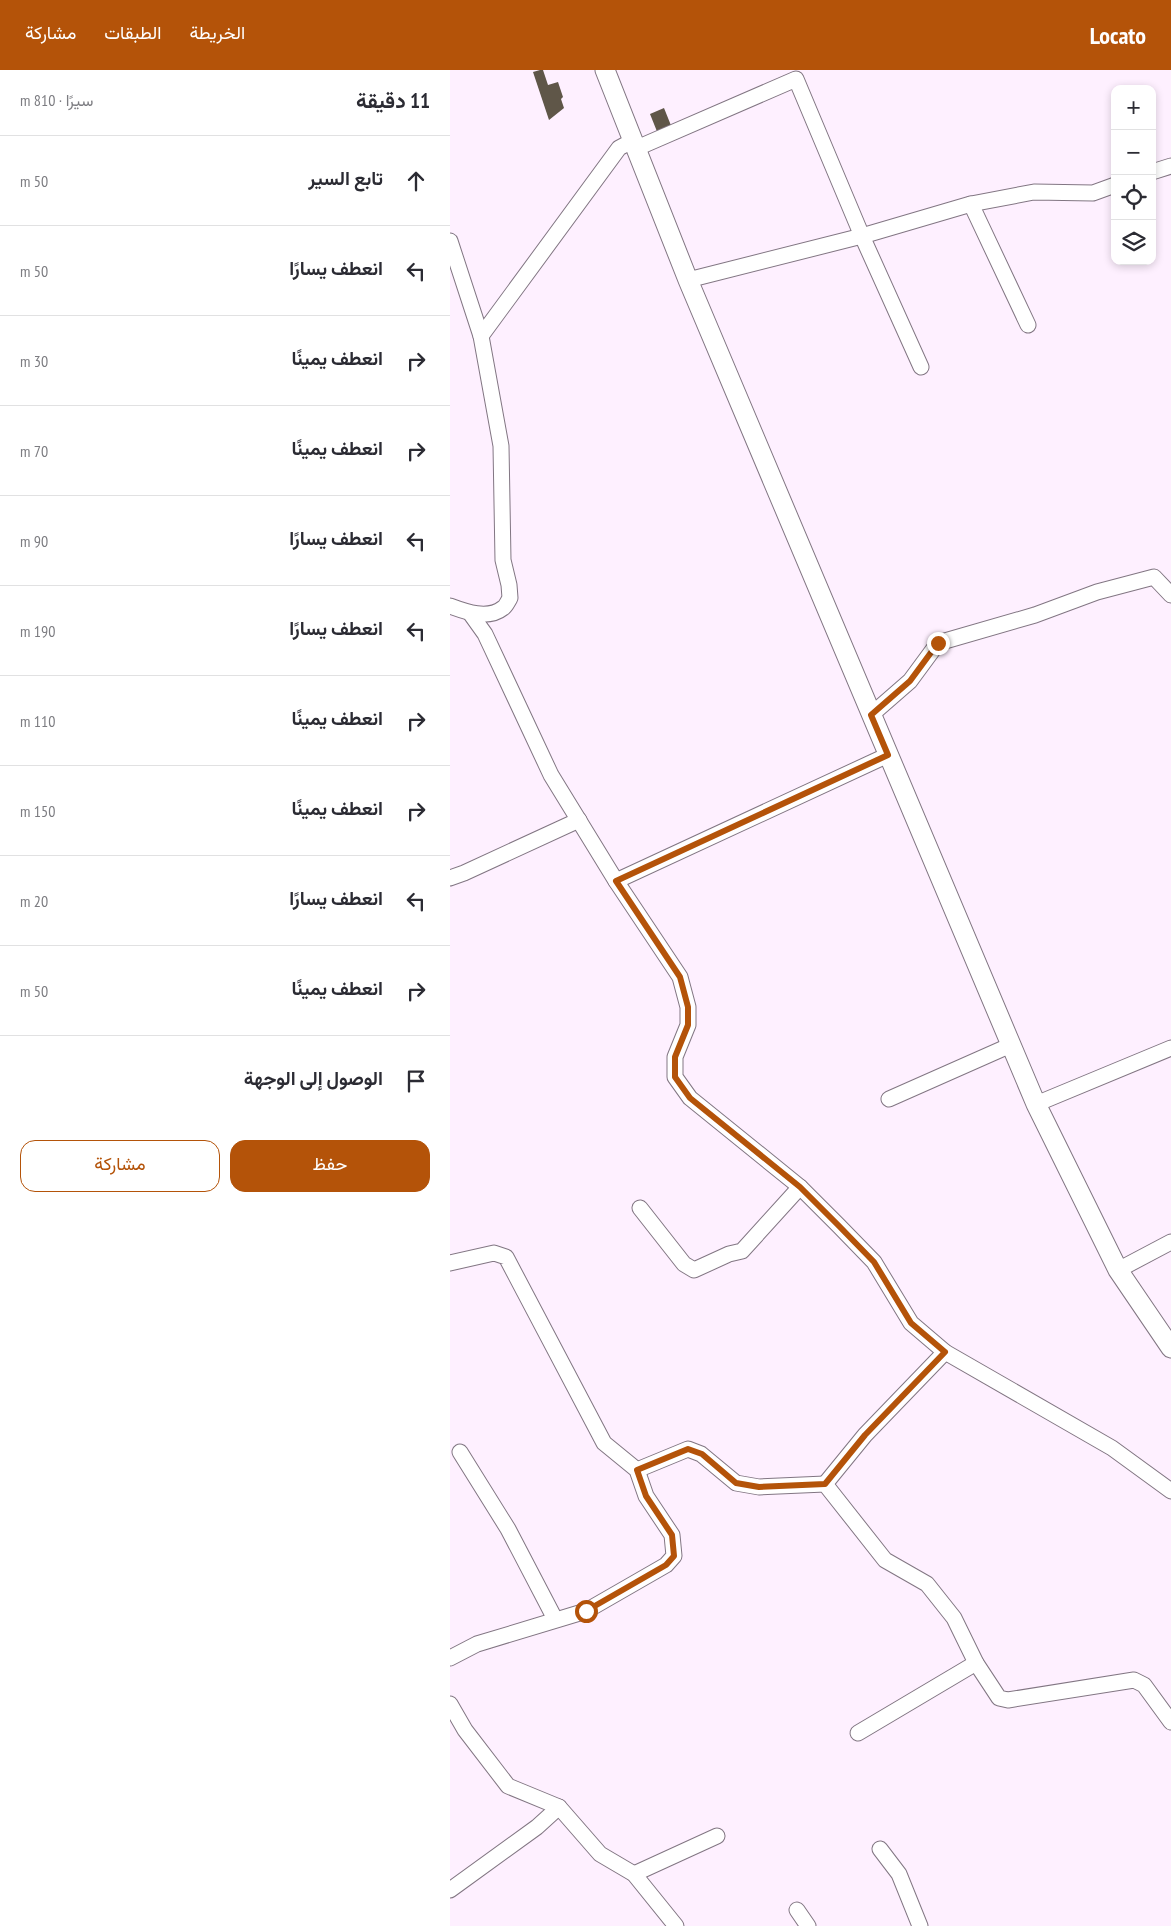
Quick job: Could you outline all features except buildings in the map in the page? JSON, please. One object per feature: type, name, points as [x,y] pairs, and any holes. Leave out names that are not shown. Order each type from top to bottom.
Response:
[{"type":"street","points":[[605,70],[688,280],[1036,1104],[1118,1270],[1171,1348]]},
{"type":"street","points":[[481,336],[619,148],[635,144],[796,79],[862,236],[922,367]]},
{"type":"street","points":[[1156,171],[1171,166]]},
{"type":"street","points":[[688,280],[862,236],[971,204],[1034,192],[1093,193],[1111,186]]},
{"type":"street","points":[[971,204],[1028,326]]},
{"type":"street","points":[[450,241],[481,336],[501,446],[503,560],[510,585],[510,598],[503,609],[486,614],[470,613],[450,606]]},
{"type":"street","points":[[871,715],[910,681],[938,643],[1035,615],[1097,592],[1154,577],[1171,594]]},
{"type":"street","points":[[470,613],[485,634],[551,775],[616,881],[680,977],[688,1007],[688,1025],[675,1057],[675,1077],[690,1098],[800,1187],[874,1262],[911,1323],[945,1352],[1112,1448],[1171,1491]]},
{"type":"street","points":[[616,881],[888,755]]},
{"type":"street","points":[[450,878],[579,820]]},
{"type":"street","points":[[889,1099],[1011,1045]]},
{"type":"street","points":[[1036,1104],[1171,1048]]},
{"type":"street","points":[[640,1208],[684,1264],[694,1270],[728,1254],[742,1251],[800,1187]]},
{"type":"street","points":[[1118,1270],[1171,1242]]},
{"type":"street","points":[[450,1263],[494,1253],[506,1257],[604,1443],[637,1470],[646,1496],[672,1535],[674,1556],[666,1565],[586,1611],[477,1644],[450,1658]]},
{"type":"street","points":[[637,1470],[688,1449],[702,1454],[736,1483],[759,1487],[825,1484],[865,1435],[945,1352]]},
{"type":"street","points":[[460,1452],[508,1529],[555,1619]]},
{"type":"street","points":[[825,1484],[885,1560],[927,1584],[954,1618],[976,1663],[999,1698],[1008,1700],[1134,1680],[1144,1685],[1171,1722]]},
{"type":"street","points":[[858,1733],[976,1663]]},
{"type":"street","points":[[450,1704],[464,1730],[508,1786],[559,1807],[600,1854],[634,1874],[676,1926]]},
{"type":"street","points":[[450,1890],[537,1828],[559,1807]]},
{"type":"street","points":[[634,1874],[717,1836]]},
{"type":"street","points":[[880,1849],[899,1874],[920,1926]]},
{"type":"street","points":[[797,1910],[808,1926]]},
{"type":"route","points":[[586,1611],[666,1565],[674,1556],[672,1535],[646,1496],[637,1470],[688,1449],[702,1454],[736,1483],[759,1487],[825,1484],[865,1435],[945,1352],[911,1323],[874,1262],[839,1226],[800,1187],[690,1098],[675,1077],[675,1057],[688,1025],[688,1007],[680,977],[616,881],[888,755],[871,715],[910,681],[938,643]]}]
